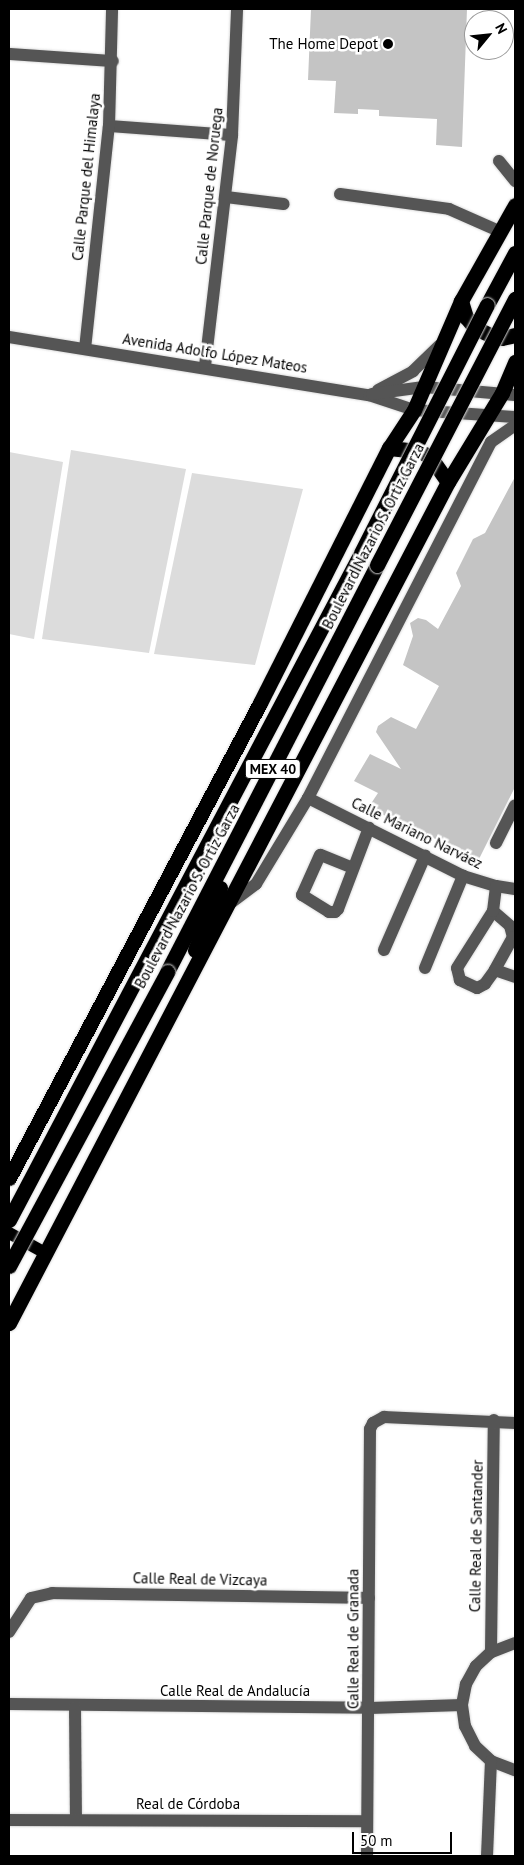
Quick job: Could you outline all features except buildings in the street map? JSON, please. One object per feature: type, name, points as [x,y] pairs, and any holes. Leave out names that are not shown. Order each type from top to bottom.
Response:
[{"type":"highway","points":[[9,1178],[260,703],[390,448],[414,410],[442,342],[462,301],[515,205]]},
{"type":"highway","name":"Boulevard Nazario S. Ortiz Garza","points":[[9,1220],[260,748],[515,253]]},
{"type":"highway","name":"Boulevard Nazario S. Ortiz Garza","points":[[9,1266],[226,861],[515,299]]},
{"type":"highway","points":[[462,301],[466,317],[474,327],[496,336],[515,335]]},
{"type":"highway","points":[[9,1323],[448,482],[489,414],[508,394],[515,362]]},
{"type":"highway","points":[[390,448],[403,448],[426,454],[442,468],[448,482]]},
{"type":"highway","points":[[260,703],[260,748]]},
{"type":"highway","points":[[151,1050],[214,907],[226,861]]},
{"type":"main road","points":[[9,1233],[45,1253]]},
{"type":"street","name":"Calle Parque del Himalaya","points":[[85,349],[108,126],[113,61],[112,9]]},
{"type":"street","name":"Calle Parque de Noruega","points":[[205,366],[232,135],[237,9]]},
{"type":"street","points":[[9,54],[113,61]]},
{"type":"street","points":[[108,126],[232,135]]},
{"type":"street","points":[[499,161],[515,181]]},
{"type":"street","points":[[340,194],[449,208],[501,232]]},
{"type":"street","points":[[226,197],[284,204]]},
{"type":"street","name":"Avenida Adolfo López Mateos","points":[[9,337],[205,366],[369,395],[414,410],[515,417]]},
{"type":"street","points":[[369,395],[413,372],[442,342]]},
{"type":"street","points":[[369,395],[424,387],[508,394]]},
{"type":"street","points":[[228,905],[256,884],[308,798],[491,442],[515,425]]},
{"type":"street","name":"Calle Mariano Narváez","points":[[308,798],[463,876],[496,886],[515,889]]},
{"type":"street","points":[[496,843],[515,805]]},
{"type":"street","points":[[353,868],[320,855],[302,895],[329,912],[335,912],[353,868],[369,828]]},
{"type":"street","points":[[384,950],[425,856]]},
{"type":"street","points":[[425,968],[463,876]]},
{"type":"street","points":[[494,911],[510,926],[513,937],[494,970],[480,988],[460,980],[456,973],[465,952],[494,911],[496,886]]},
{"type":"street","points":[[494,970],[515,976]]},
{"type":"street","name":"Calle Real de Granada","points":[[367,1856],[370,1708],[369,1598],[373,1423],[384,1417],[494,1420]]},
{"type":"street","points":[[494,1420],[515,1422]]},
{"type":"street","name":"Calle Real de Santander","points":[[491,1652],[494,1420]]},
{"type":"street","name":"Calle Real de Vizcaya","points":[[9,1632],[31,1598],[52,1593],[369,1598]]},
{"type":"street","points":[[515,1643],[491,1652],[476,1666],[466,1684],[462,1705],[465,1726],[475,1746],[491,1760],[515,1770]]},
{"type":"street","name":"Calle Real de Andalucía","points":[[9,1704],[75,1707],[370,1708],[462,1705]]},
{"type":"street","points":[[75,1707],[76,1820]]},
{"type":"street","points":[[488,1856],[491,1760]]},
{"type":"street","name":"Real de Córdoba","points":[[9,1820],[367,1821]]},
{"type":"shaded area","points":[[71,450],[186,469],[149,653],[42,639]]},
{"type":"shaded area","points":[[9,452],[63,462],[34,639],[9,634]]},
{"type":"shaded area","points":[[192,473],[303,489],[255,665],[154,654]]},
{"type":"place","name":"The Home Depot","points":[[388,44]]}]
